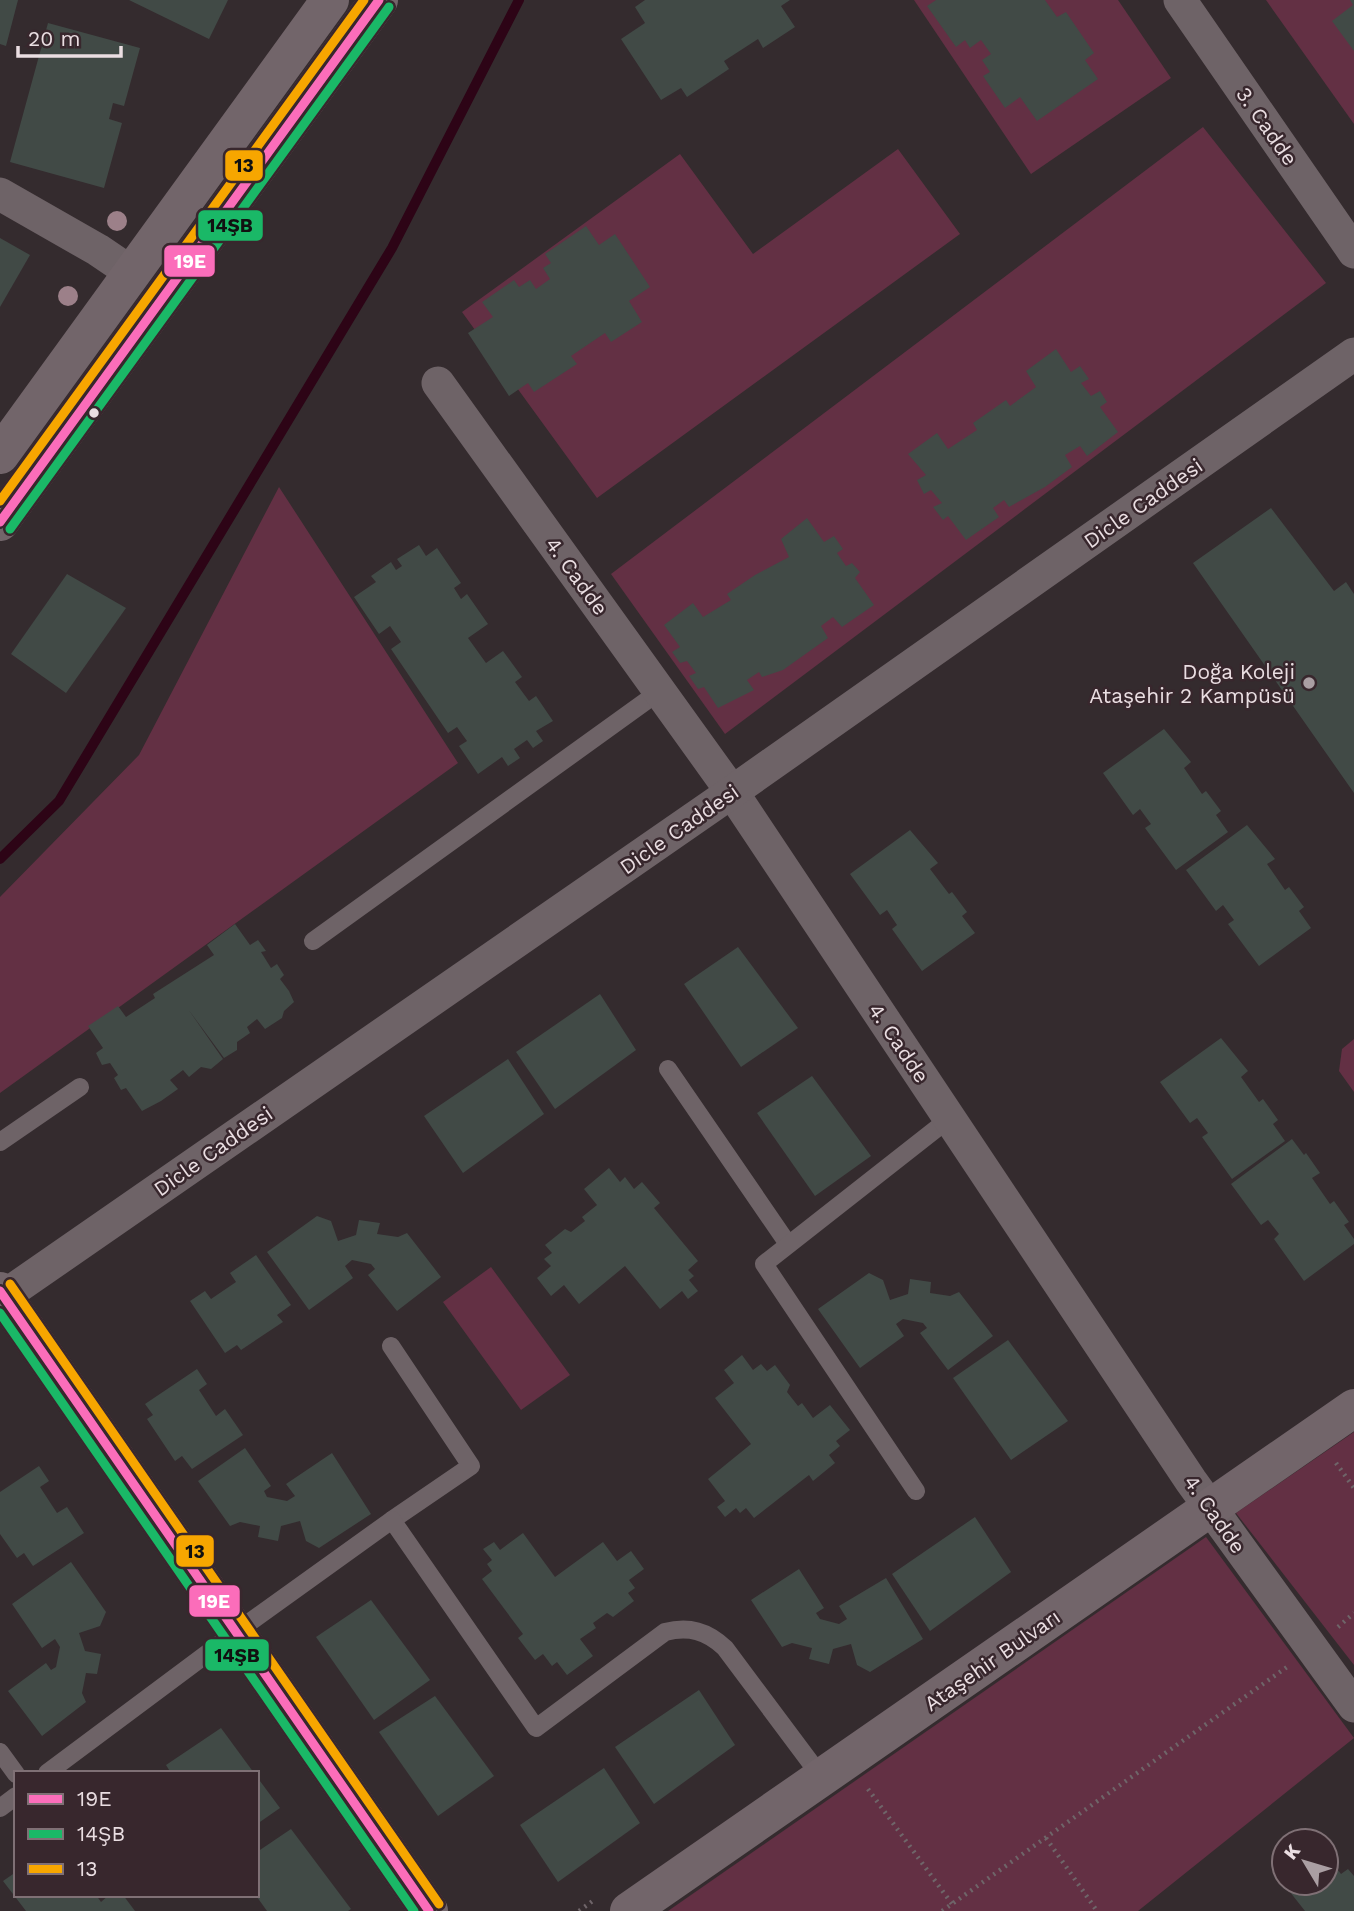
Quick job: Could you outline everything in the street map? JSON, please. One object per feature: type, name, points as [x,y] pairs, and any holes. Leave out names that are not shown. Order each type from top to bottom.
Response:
[{"type":"street","points":[[0,455],[330,0]]},
{"type":"street","points":[[0,522],[379,0]]},
{"type":"street","name":"3. Cadde","points":[[1180,0],[1354,252]]},
{"type":"street","points":[[0,194],[97,250],[165,296]]},
{"type":"street","name":"Dicle Caddesi","points":[[1,1295],[732,792],[1354,354]]},
{"type":"street","name":"4. Cadde","points":[[438,383],[732,792],[1210,1509],[1354,1706]]},
{"type":"street","points":[[1,1295],[429,1911]]},
{"type":"street","name":"Ataşehir Bulvarı","points":[[629,1911],[1354,1408]]},
{"type":"lane","points":[[313,941],[660,691]]},
{"type":"lane","points":[[668,1069],[789,1244]]},
{"type":"lane","points":[[0,1142],[80,1087]]},
{"type":"lane","points":[[916,1491],[764,1264],[950,1118]]},
{"type":"lane","points":[[50,1771],[236,1632],[471,1466],[391,1346]]},
{"type":"lane","points":[[392,1520],[536,1728],[665,1632],[693,1629],[716,1639],[834,1769]]},
{"type":"lane","points":[[0,1752],[14,1771]]},
{"type":"path","points":[[942,1911],[1312,1649]]},
{"type":"path","points":[[834,1769],[952,1904]]},
{"type":"path","points":[[1046,1838],[1097,1911]]},
{"type":"shaded area","points":[[914,0],[1118,0],[1171,78],[1031,174]]},
{"type":"shaded area","points":[[1266,0],[1354,0],[1354,124]]},
{"type":"shaded area","points":[[1203,127],[1326,283],[725,734],[611,574]]},
{"type":"shaded area","points":[[898,149],[960,234],[597,498],[462,312],[680,154],[753,254]]},
{"type":"shaded area","points":[[279,487],[458,763],[0,1093],[0,897],[139,755]]},
{"type":"shaded area","points":[[1354,1039],[1354,1092],[1339,1071],[1342,1049]]},
{"type":"shaded area","points":[[491,1267],[570,1375],[521,1410],[443,1302]]},
{"type":"shaded area","points":[[1354,1432],[1354,1665],[1236,1513]]},
{"type":"shaded area","points":[[1206,1537],[1354,1738],[1138,1911],[668,1911]]},
{"type":"building","points":[[0,0],[18,0],[6,46],[0,44]]},
{"type":"building","points":[[129,0],[228,0],[209,39]]},
{"type":"building","points":[[645,0],[790,0],[781,6],[795,27],[763,48],[758,39],[724,61],[729,69],[687,97],[681,88],[661,100],[621,39],[645,23],[635,7]]},
{"type":"building","points":[[936,0],[1045,0],[1057,17],[1066,12],[1094,53],[1085,60],[1098,79],[1037,121],[1020,97],[1005,108],[983,76],[990,72],[982,60],[991,54],[981,40],[970,48],[965,40],[956,47],[927,6]]},
{"type":"building","points":[[1350,0],[1354,0],[1354,51],[1332,21],[1353,5]]},
{"type":"building","points":[[48,23],[140,48],[124,106],[113,103],[109,119],[122,123],[104,188],[10,162]]},
{"type":"building","points":[[586,226],[599,245],[615,234],[650,287],[629,301],[642,322],[611,342],[605,333],[571,356],[577,364],[534,392],[528,383],[509,396],[468,333],[493,317],[482,302],[514,280],[519,287],[530,280],[536,289],[550,279],[543,268],[551,263],[545,254]]},
{"type":"building","points":[[0,238],[30,255],[0,307]]},
{"type":"building","points":[[1056,349],[1071,372],[1080,366],[1089,379],[1081,383],[1091,396],[1100,391],[1107,402],[1100,407],[1118,432],[1087,456],[1080,446],[1065,455],[1072,467],[1045,487],[1009,507],[1004,500],[993,508],[999,517],[966,540],[948,516],[943,520],[933,507],[942,503],[931,490],[924,494],[917,480],[926,475],[908,454],[937,433],[948,449],[977,430],[973,423],[1006,400],[1010,406],[1036,387],[1026,371]]},
{"type":"building","name":"Doğa Koleji Ataşehir 2 Kampüsü","points":[[1271,508],[1334,591],[1346,582],[1354,594],[1354,793],[1193,563]]},
{"type":"building","points":[[807,518],[824,542],[834,536],[843,549],[837,553],[846,566],[852,563],[860,572],[855,578],[874,605],[842,627],[833,617],[821,626],[828,638],[783,670],[762,677],[759,672],[747,680],[754,690],[718,708],[704,687],[698,689],[689,676],[696,673],[687,661],[680,663],[672,652],[680,647],[664,625],[693,603],[703,617],[731,600],[727,594],[789,557],[781,539]]},
{"type":"building","points":[[419,545],[426,556],[437,548],[461,583],[454,588],[461,599],[467,594],[488,624],[468,638],[486,663],[503,651],[522,677],[515,682],[529,701],[536,696],[553,721],[536,731],[543,741],[533,748],[527,740],[514,749],[520,758],[508,766],[502,757],[478,774],[459,746],[467,741],[457,727],[448,733],[391,649],[401,642],[390,626],[379,634],[354,597],[376,582],[371,576],[391,562],[396,570],[402,566],[397,559]]},
{"type":"building","points":[[67,574],[126,608],[66,693],[11,654]]},
{"type":"building","points":[[1164,729],[1191,762],[1184,768],[1202,794],[1206,791],[1221,811],[1216,815],[1228,832],[1176,870],[1145,828],[1151,824],[1140,809],[1133,815],[1103,773]]},
{"type":"building","points":[[1247,825],[1275,859],[1267,864],[1285,890],[1289,887],[1304,907],[1299,911],[1311,928],[1259,966],[1228,924],[1234,920],[1223,905],[1216,911],[1186,870]]},
{"type":"building","points":[[910,830],[938,863],[930,869],[967,912],[962,916],[975,933],[922,971],[892,929],[897,925],[887,910],[880,915],[850,874]]},
{"type":"building","points":[[235,924],[250,945],[258,940],[266,951],[261,952],[271,968],[277,964],[284,975],[280,979],[294,1002],[284,1011],[282,1018],[265,1029],[257,1019],[247,1027],[250,1033],[237,1042],[237,1050],[224,1058],[188,1009],[223,1059],[211,1069],[201,1067],[189,1077],[183,1070],[170,1080],[178,1089],[142,1111],[126,1088],[121,1090],[114,1078],[118,1075],[110,1063],[102,1065],[96,1053],[103,1048],[88,1026],[118,1006],[126,1017],[155,998],[153,994],[214,955],[207,945]]},
{"type":"building","points":[[738,947],[798,1028],[741,1067],[684,984]]},
{"type":"building","points":[[600,994],[636,1050],[555,1109],[516,1052]]},
{"type":"building","points":[[1221,1038],[1248,1071],[1241,1077],[1259,1102],[1263,1099],[1278,1120],[1273,1124],[1285,1141],[1232,1179],[1202,1137],[1208,1133],[1197,1118],[1190,1123],[1160,1082]]},
{"type":"building","points":[[508,1059],[544,1114],[463,1173],[424,1116]]},
{"type":"building","points":[[812,1076],[871,1156],[815,1196],[757,1113]]},
{"type":"building","points":[[1292,1139],[1320,1173],[1312,1178],[1330,1204],[1334,1201],[1349,1222],[1344,1225],[1354,1239],[1354,1244],[1304,1281],[1274,1239],[1279,1234],[1268,1220],[1261,1225],[1231,1184]]},
{"type":"building","points":[[609,1168],[620,1182],[625,1177],[634,1189],[642,1182],[660,1203],[654,1208],[698,1261],[688,1270],[694,1276],[689,1280],[698,1291],[688,1299],[682,1291],[660,1309],[625,1266],[579,1304],[564,1285],[551,1296],[537,1278],[551,1266],[544,1259],[552,1253],[545,1245],[565,1229],[571,1232],[585,1221],[582,1217],[597,1205],[584,1189]]},
{"type":"building","points":[[317,1216],[331,1221],[338,1241],[356,1235],[359,1220],[380,1223],[377,1234],[398,1237],[407,1233],[441,1277],[397,1311],[368,1275],[375,1269],[371,1264],[352,1260],[345,1266],[353,1278],[309,1310],[267,1252]]},
{"type":"building","points":[[256,1255],[291,1305],[277,1315],[283,1322],[241,1350],[237,1345],[225,1353],[190,1301],[205,1291],[211,1299],[236,1282],[230,1273]]},
{"type":"building","points":[[869,1273],[883,1280],[890,1300],[908,1294],[910,1279],[931,1282],[930,1293],[950,1296],[959,1292],[993,1336],[948,1370],[920,1333],[927,1328],[923,1323],[903,1319],[896,1324],[904,1336],[860,1368],[818,1309]]},
{"type":"building","points":[[1008,1340],[1068,1421],[1011,1460],[953,1378]]},
{"type":"building","points":[[742,1355],[753,1370],[761,1364],[767,1371],[775,1365],[790,1385],[787,1392],[798,1406],[802,1403],[813,1418],[830,1405],[850,1430],[836,1441],[840,1446],[829,1455],[835,1463],[813,1481],[809,1475],[754,1518],[746,1508],[740,1513],[736,1508],[725,1517],[717,1507],[725,1501],[708,1479],[751,1444],[715,1398],[734,1383],[724,1370]]},
{"type":"building","points":[[197,1369],[207,1384],[199,1390],[216,1416],[225,1409],[243,1435],[192,1469],[182,1456],[175,1461],[147,1419],[153,1415],[145,1404]]},
{"type":"building","points":[[245,1448],[271,1486],[264,1491],[267,1497],[287,1501],[295,1496],[286,1484],[332,1453],[371,1514],[319,1548],[306,1541],[300,1521],[281,1526],[278,1541],[258,1537],[260,1526],[240,1522],[230,1526],[198,1481]]},
{"type":"building","points":[[39,1466],[49,1481],[40,1487],[57,1513],[67,1507],[84,1533],[33,1566],[24,1553],[17,1558],[0,1534],[0,1492]]},
{"type":"building","points":[[975,1517],[1011,1572],[930,1631],[892,1574]]},
{"type":"building","points":[[523,1533],[555,1577],[603,1542],[617,1561],[631,1551],[644,1569],[629,1580],[635,1588],[628,1593],[634,1601],[613,1617],[607,1613],[593,1623],[596,1628],[580,1639],[593,1656],[567,1675],[557,1662],[552,1666],[543,1654],[535,1660],[518,1638],[523,1634],[482,1579],[492,1571],[487,1564],[492,1560],[483,1549],[494,1542],[500,1550]]},
{"type":"building","points":[[71,1562],[106,1612],[100,1626],[79,1633],[85,1651],[101,1654],[97,1674],[86,1673],[82,1693],[86,1702],[42,1736],[8,1691],[46,1663],[51,1670],[56,1667],[60,1647],[55,1639],[42,1648],[12,1604]]},
{"type":"building","points":[[799,1569],[824,1608],[816,1613],[820,1619],[839,1624],[847,1619],[839,1606],[886,1578],[923,1639],[870,1672],[857,1665],[851,1644],[833,1649],[829,1664],[809,1659],[812,1648],[792,1643],[782,1647],[751,1600]]},
{"type":"building","points":[[371,1600],[430,1680],[374,1720],[316,1637]]},
{"type":"building","points":[[699,1690],[735,1745],[654,1804],[615,1747]]},
{"type":"building","points":[[435,1696],[494,1776],[438,1816],[379,1732]]},
{"type":"building","points":[[221,1728],[253,1771],[170,1771],[166,1765]]},
{"type":"building","points":[[604,1768],[640,1823],[558,1882],[520,1825]]},
{"type":"building","points":[[259,1780],[280,1808],[259,1823]]},
{"type":"building","points":[[291,1829],[351,1909],[267,1911],[257,1897],[259,1851]]},
{"type":"building","points":[[1348,1869],[1354,1876],[1354,1911],[1305,1911],[1294,1897],[1340,1897],[1340,1873]]},
{"type":"building","points":[[14,1873],[14,1895],[3,1881]]},
{"type":"building","points":[[15,1897],[97,1897],[101,1902],[107,1897],[124,1897],[135,1911],[26,1911]]},
{"type":"waterway","points":[[0,859],[59,801],[392,248],[519,0]]},
{"type":"transit line","name":"13","points":[[0,501],[364,0]]},
{"type":"transit line","name":"19E","points":[[0,522],[379,0]]},
{"type":"transit line","name":"14ŞB","points":[[10,529],[389,7]]},
{"type":"transit line","name":"13","points":[[10,1284],[439,1904]]},
{"type":"transit line","name":"19E","points":[[0,1291],[429,1911]]},
{"type":"transit line","name":"14ŞB","points":[[0,1313],[414,1911]]},
{"type":"place","name":"Doğa Koleji Ataşehir 2 Kampüsü","points":[[1309,683]]}]
